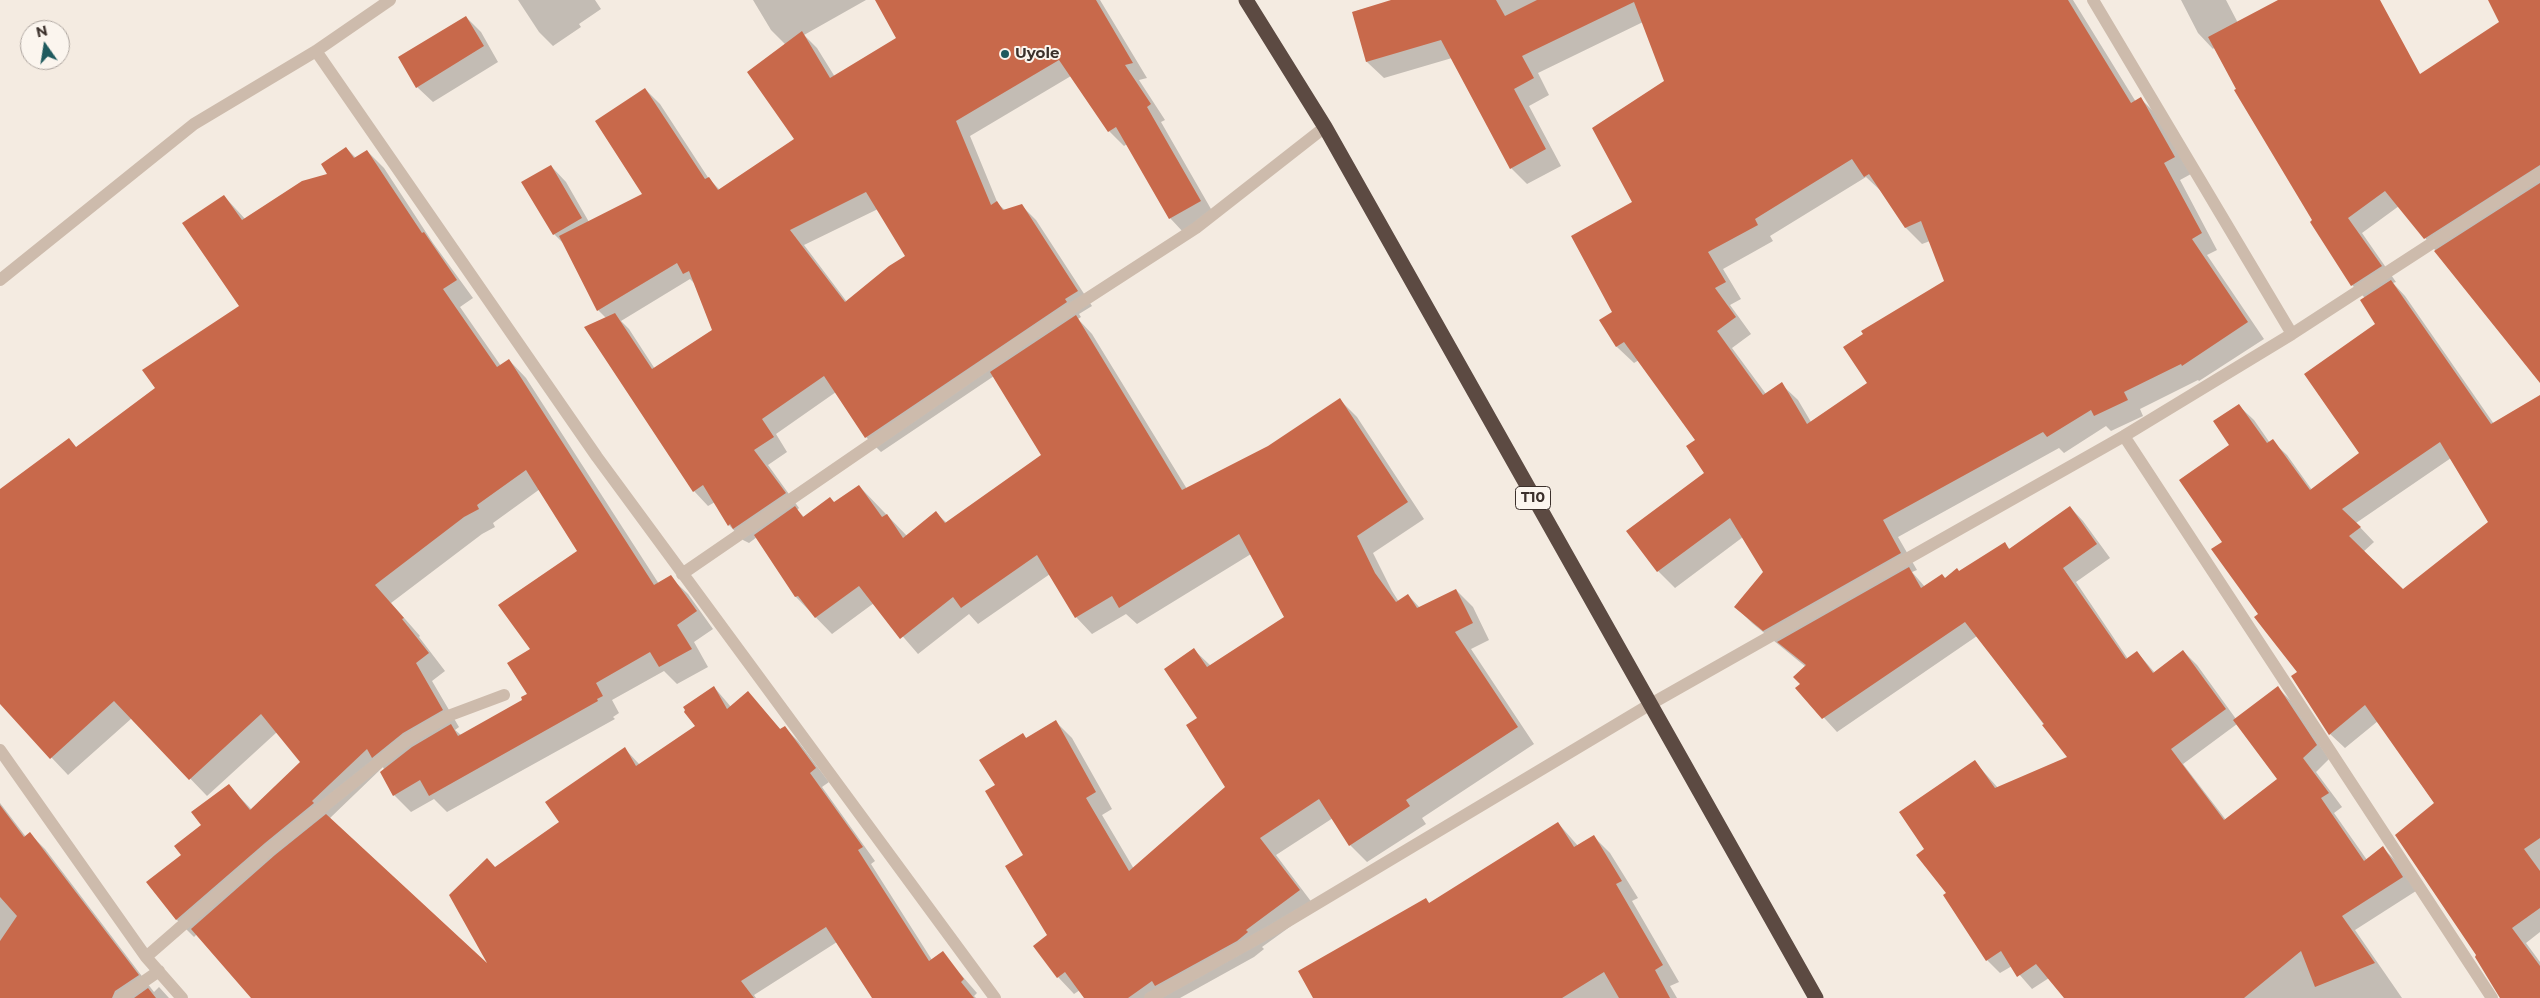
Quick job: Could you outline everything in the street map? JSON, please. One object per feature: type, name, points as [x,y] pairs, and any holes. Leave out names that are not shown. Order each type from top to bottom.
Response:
[{"type":"highway","name":"T10","points":[[1246,0],[1325,127],[1649,705],[1816,998]]},
{"type":"street","points":[[0,280],[194,124],[316,51],[390,0]]},
{"type":"street","points":[[2093,0],[2292,334]]},
{"type":"street","points":[[316,51],[597,457],[994,998]]},
{"type":"street","points":[[682,574],[1017,344],[1196,228],[1325,127]]},
{"type":"street","points":[[1150,998],[1273,930],[1649,705],[2124,436],[2292,334],[2540,173]]},
{"type":"street","points":[[2124,436],[2492,998]]},
{"type":"street","points":[[146,957],[270,849],[407,740],[448,716],[504,695]]},
{"type":"street","points":[[0,750],[146,957],[182,998]]},
{"type":"street","points":[[120,998],[159,971]]},
{"type":"building","points":[[875,0],[1096,0],[1133,63],[1125,65],[1151,104],[1147,107],[1201,201],[1169,219],[1116,127],[1108,132],[1059,60],[956,121],[991,205],[997,201],[1003,210],[1022,204],[1078,291],[1065,299],[1067,302],[865,438],[824,376],[762,419],[774,437],[754,450],[786,493],[733,529],[730,524],[728,526],[703,485],[693,492],[584,327],[615,313],[652,369],[712,330],[689,271],[683,274],[677,263],[597,311],[559,236],[642,194],[595,121],[645,88],[705,179],[709,177],[718,190],[794,139],[747,72],[802,31],[830,78],[896,38]],"holes":[[[866,192],[905,256],[889,266],[845,302],[790,230]]]},
{"type":"building","points":[[1391,0],[1496,0],[1505,16],[1537,0],[2068,0],[2131,103],[2141,97],[2175,157],[2164,163],[2202,233],[2192,239],[2248,322],[2182,366],[2181,364],[2124,392],[2128,400],[2094,416],[2091,410],[2047,437],[2043,432],[1883,520],[1901,553],[1763,631],[1734,607],[1763,572],[1730,518],[1657,572],[1626,531],[1704,473],[1686,446],[1695,440],[1624,342],[1616,347],[1599,320],[1612,312],[1571,236],[1632,202],[1592,128],[1664,81],[1634,2],[1522,56],[1534,78],[1514,89],[1546,149],[1510,169],[1441,40],[1366,62],[1352,12]],"holes":[[[1852,159],[1864,177],[1869,174],[1905,228],[1921,221],[1944,281],[1861,331],[1863,334],[1843,347],[1867,383],[1807,424],[1782,382],[1763,395],[1717,331],[1736,317],[1715,288],[1726,282],[1708,252],[1758,225],[1755,219]]]},
{"type":"building","points":[[2278,0],[2380,0],[2420,74],[2499,22],[2488,0],[2540,0],[2540,165],[2424,239],[2385,191],[2348,218],[2382,266],[2351,286],[2310,222],[2312,220],[2234,90],[2236,89],[2208,37]]},
{"type":"building","points":[[466,16],[484,46],[416,88],[398,57]]},
{"type":"building","points":[[346,147],[354,158],[367,150],[422,233],[424,232],[457,280],[443,289],[497,367],[509,359],[654,585],[671,575],[697,611],[677,625],[692,649],[659,667],[650,652],[596,683],[603,696],[597,699],[598,701],[429,796],[420,780],[393,796],[380,772],[412,747],[451,724],[458,736],[522,700],[521,697],[527,694],[507,663],[530,649],[498,605],[577,551],[526,470],[477,505],[479,509],[464,517],[375,585],[404,618],[402,619],[429,653],[416,663],[443,710],[403,733],[372,758],[367,749],[312,801],[314,803],[176,920],[146,882],[181,855],[174,846],[201,825],[191,812],[229,784],[250,810],[300,762],[261,714],[189,780],[114,701],[50,759],[0,704],[0,489],[69,438],[76,447],[155,388],[142,370],[239,306],[182,223],[224,195],[242,220],[302,181],[327,174],[321,164]]},
{"type":"building","points":[[551,165],[582,218],[553,235],[521,182]]},
{"type":"building","points":[[2540,183],[2540,383],[2434,251]]},
{"type":"building","points":[[2391,280],[2491,424],[2540,395],[2540,838],[2524,849],[2540,871],[2540,908],[2512,928],[2540,966],[2540,998],[2500,998],[2475,957],[2476,955],[2395,835],[2434,803],[2365,705],[2329,735],[2291,676],[2297,672],[2254,617],[2258,614],[2211,549],[2222,542],[2179,480],[2229,445],[2213,421],[2239,404],[2267,443],[2273,439],[2310,490],[2359,453],[2304,374],[2375,324],[2360,300]],"holes":[[[2440,442],[2488,522],[2403,589],[2349,536],[2361,527],[2342,509]]]},
{"type":"building","points":[[1076,315],[1182,490],[1268,446],[1340,398],[1408,502],[1357,536],[1375,573],[1396,602],[1408,594],[1417,608],[1456,589],[1473,623],[1455,632],[1518,727],[1406,800],[1410,806],[1349,846],[1319,799],[1260,838],[1300,890],[1246,930],[1248,932],[1237,941],[1155,986],[1152,981],[1128,998],[1084,998],[1065,972],[1057,978],[1033,946],[1047,935],[1005,866],[1023,855],[985,791],[995,785],[979,760],[1023,733],[1026,738],[1056,720],[1096,792],[1086,798],[1129,871],[1225,787],[1186,725],[1197,718],[1164,669],[1194,648],[1207,667],[1284,617],[1239,534],[1119,608],[1112,596],[1075,618],[1037,555],[961,608],[953,597],[900,639],[859,586],[815,618],[798,596],[795,597],[754,535],[795,506],[803,517],[830,497],[834,502],[859,485],[882,517],[887,514],[903,538],[936,511],[945,523],[1041,455],[990,372]]},
{"type":"building","points":[[2070,506],[2097,544],[2063,568],[2126,659],[2137,651],[2153,673],[2183,650],[2226,709],[2171,749],[2224,820],[2277,779],[2233,720],[2278,686],[2317,745],[2303,758],[2329,793],[2321,798],[2364,861],[2383,846],[2403,877],[2342,916],[2375,963],[2315,987],[2301,951],[2244,998],[2064,998],[2036,964],[2017,977],[2001,951],[1986,961],[1943,895],[1946,893],[1916,855],[1924,849],[1899,812],[1975,760],[1995,788],[2067,757],[2042,725],[2044,724],[1965,622],[1822,719],[1795,688],[1800,684],[1793,677],[1806,665],[1777,642],[1909,567],[1921,588],[1942,574],[1945,578],[1957,568],[1959,571],[2005,542],[2009,549]]},
{"type":"building","points":[[714,686],[727,709],[748,691],[780,729],[785,726],[816,768],[810,773],[863,847],[858,850],[929,961],[943,951],[964,979],[961,982],[974,998],[872,998],[826,927],[741,981],[754,998],[251,998],[191,929],[275,855],[326,814],[487,963],[449,895],[487,858],[495,867],[559,822],[545,802],[625,747],[636,766],[695,726],[684,712],[683,707]]},
{"type":"building","points":[[0,805],[24,837],[30,832],[139,975],[115,991],[112,998],[0,998],[0,941],[17,916],[0,897]]},
{"type":"building","points":[[1558,822],[1574,847],[1594,835],[1622,881],[1616,884],[1663,965],[1655,970],[1670,998],[1619,998],[1604,972],[1562,998],[1313,998],[1298,971],[1426,898],[1429,903]]},
{"type":"building","points":[[148,988],[156,998],[134,998]]},
{"type":"place","name":"Uyole","points":[[1005,54]]}]
